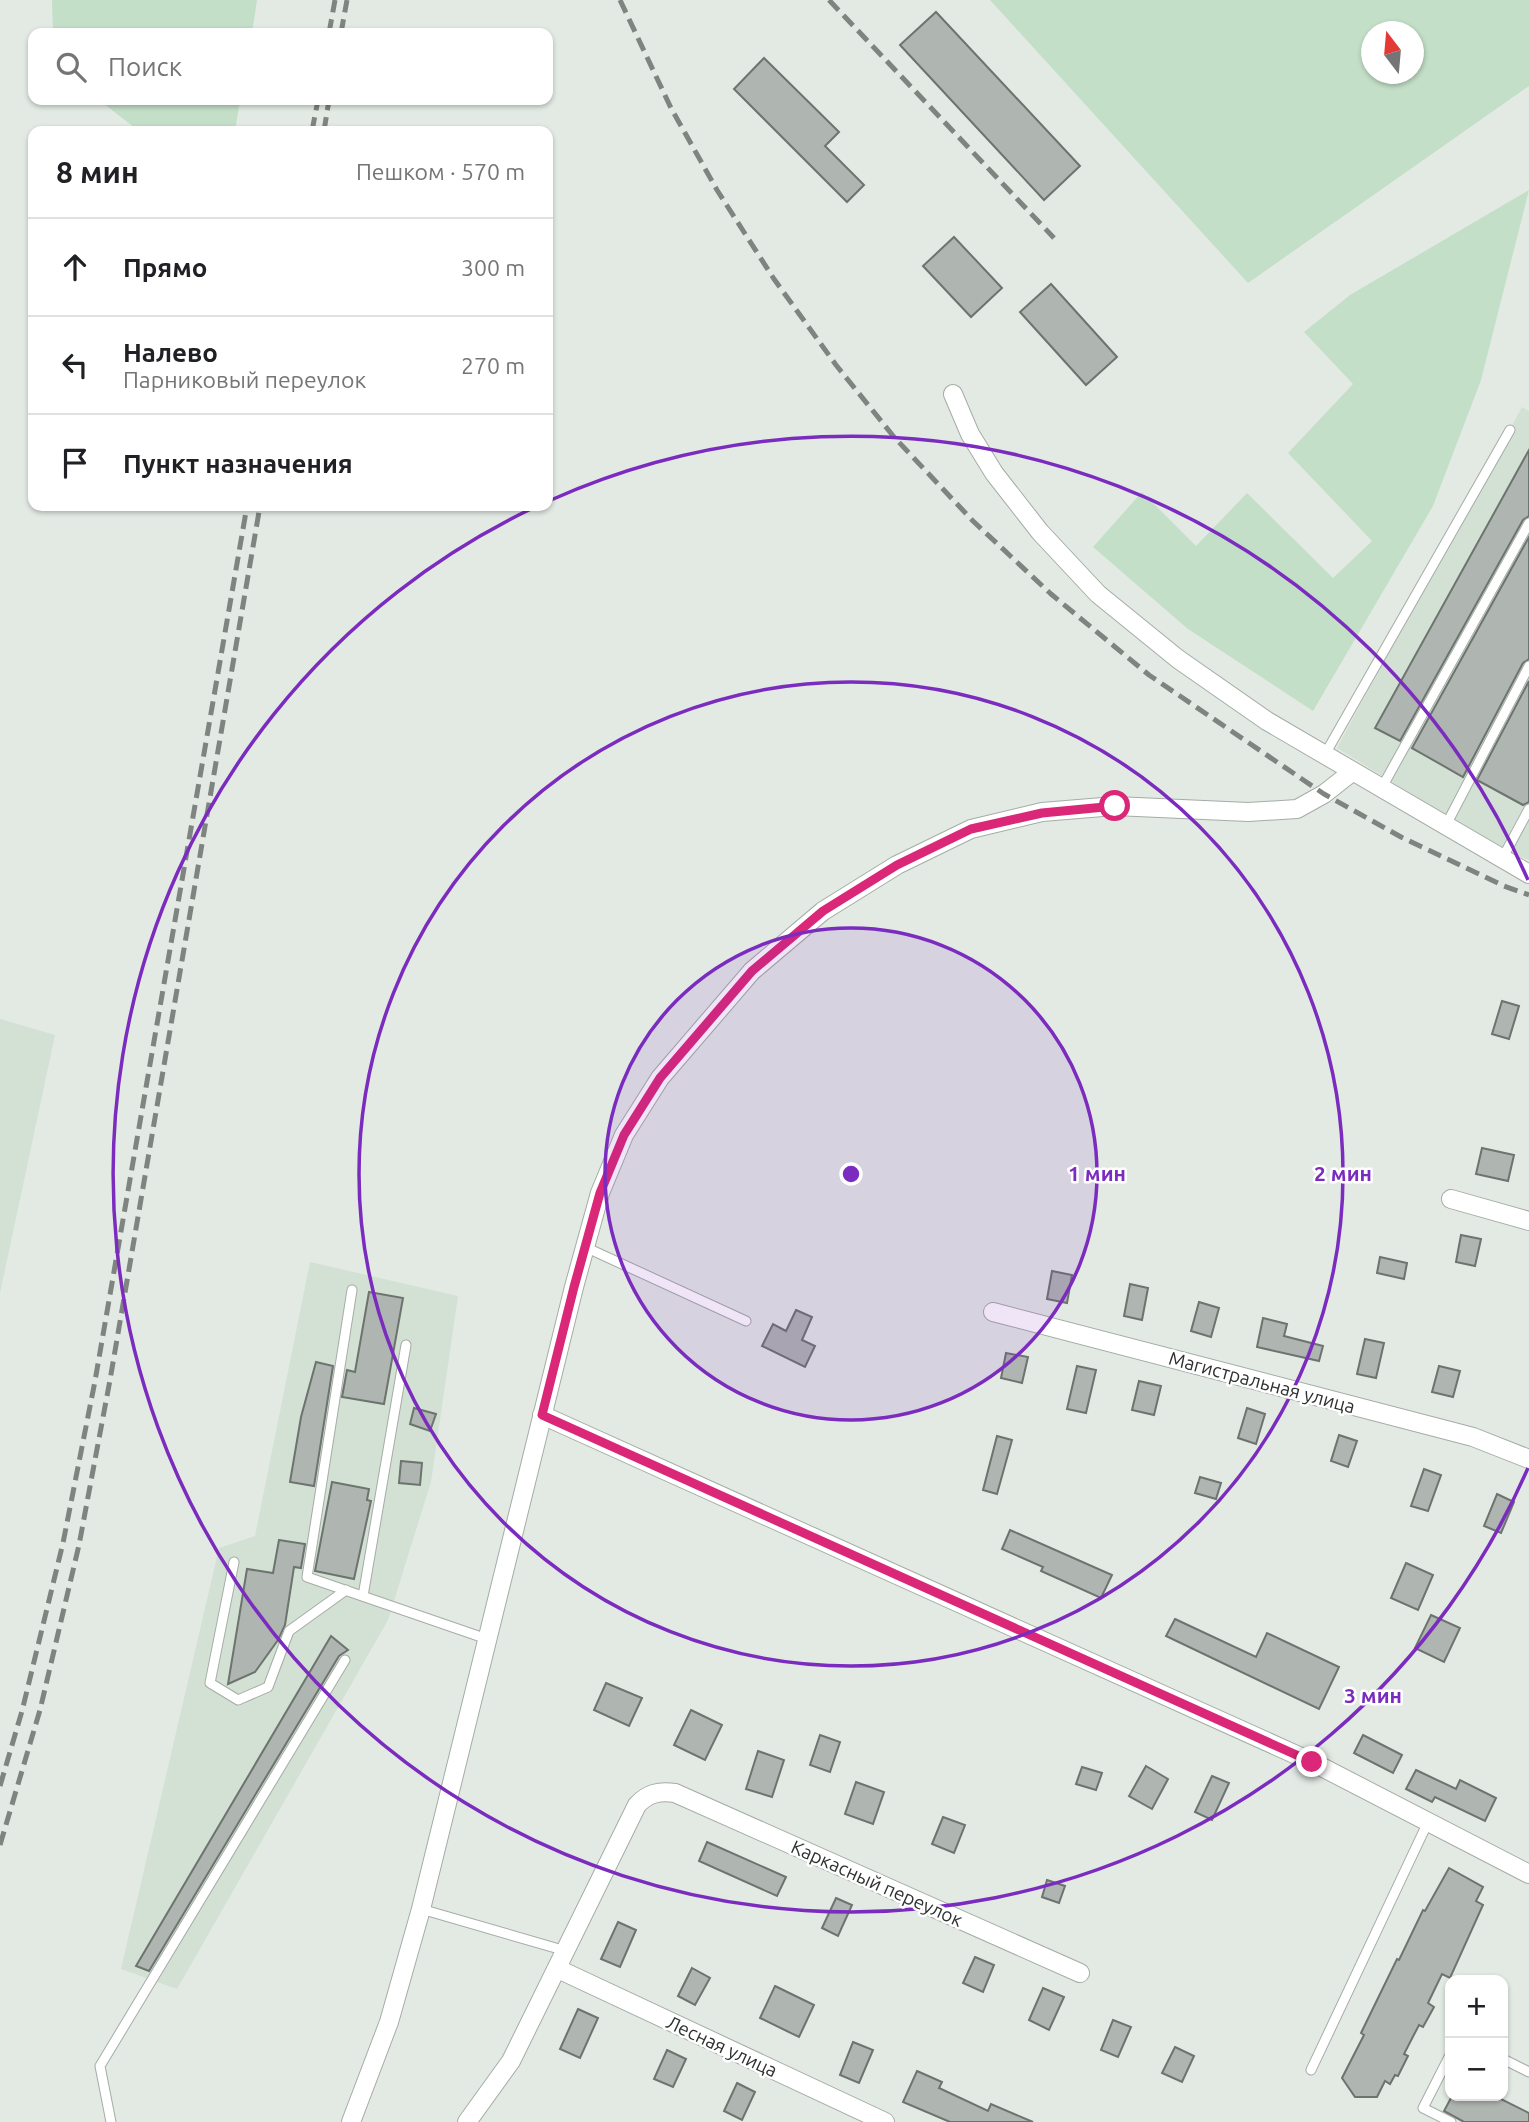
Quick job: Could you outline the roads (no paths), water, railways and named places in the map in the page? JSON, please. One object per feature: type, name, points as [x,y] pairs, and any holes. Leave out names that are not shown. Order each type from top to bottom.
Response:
[{"type":"street","points":[[953,394],[970,434],[995,473],[1040,532],[1098,594],[1178,659],[1267,721],[1529,874]]},
{"type":"street","points":[[351,2122],[389,2022],[421,1909],[542,1415],[600,1193],[624,1135],[660,1078],[752,971],[823,911],[897,865],[971,829],[1042,813],[1115,806],[1248,812],[1297,809],[1324,794],[1352,772]]},
{"type":"street","points":[[1451,1199],[1529,1221]]},
{"type":"street","name":"Магистральная улица","points":[[993,1312],[1473,1437],[1529,1459]]},
{"type":"street","points":[[542,1415],[1312,1762],[1529,1874]]},
{"type":"street","name":"Каркасный переулок","points":[[566,1951],[636,1805],[644,1797],[663,1792],[675,1793],[1080,1973]]},
{"type":"street","points":[[467,2122],[511,2061],[566,1951]]},
{"type":"street","name":"Лесная улица","points":[[558,1969],[885,2122]]},
{"type":"lane","points":[[1324,756],[1510,430]]},
{"type":"lane","points":[[1381,789],[1529,523]]},
{"type":"lane","points":[[1445,827],[1529,666]]},
{"type":"lane","points":[[1502,859],[1529,809]]},
{"type":"lane","points":[[585,1247],[746,1321]]},
{"type":"lane","points":[[352,1290],[307,1577],[487,1639]]},
{"type":"lane","points":[[363,1596],[406,1346]]},
{"type":"lane","points":[[234,1562],[210,1683],[238,1700],[268,1687],[289,1631],[346,1590]]},
{"type":"lane","points":[[111,2122],[100,2066],[345,1660]]},
{"type":"lane","points":[[1311,2070],[1429,1822]]},
{"type":"lane","points":[[421,1909],[566,1951]]},
{"type":"lane","points":[[1508,2062],[1529,2072]]},
{"type":"lane","points":[[1445,2065],[1423,2108],[1451,2122]]},
{"type":"railway","points":[[330,28],[335,0]]},
{"type":"railway","points":[[342,28],[347,0]]},
{"type":"railway","points":[[620,0],[671,108],[717,190],[774,279],[836,365],[894,437],[973,521],[1051,594],[1149,675],[1324,794],[1401,837],[1504,886],[1529,895]]},
{"type":"railway","points":[[829,0],[1054,238]]},
{"type":"railway","points":[[313,126],[317,105]]},
{"type":"railway","points":[[325,126],[328,105]]},
{"type":"railway","points":[[0,1786],[22,1711],[63,1543],[95,1381],[246,511]]},
{"type":"railway","points":[[0,1845],[40,1710],[79,1545],[110,1380],[259,511]]}]
